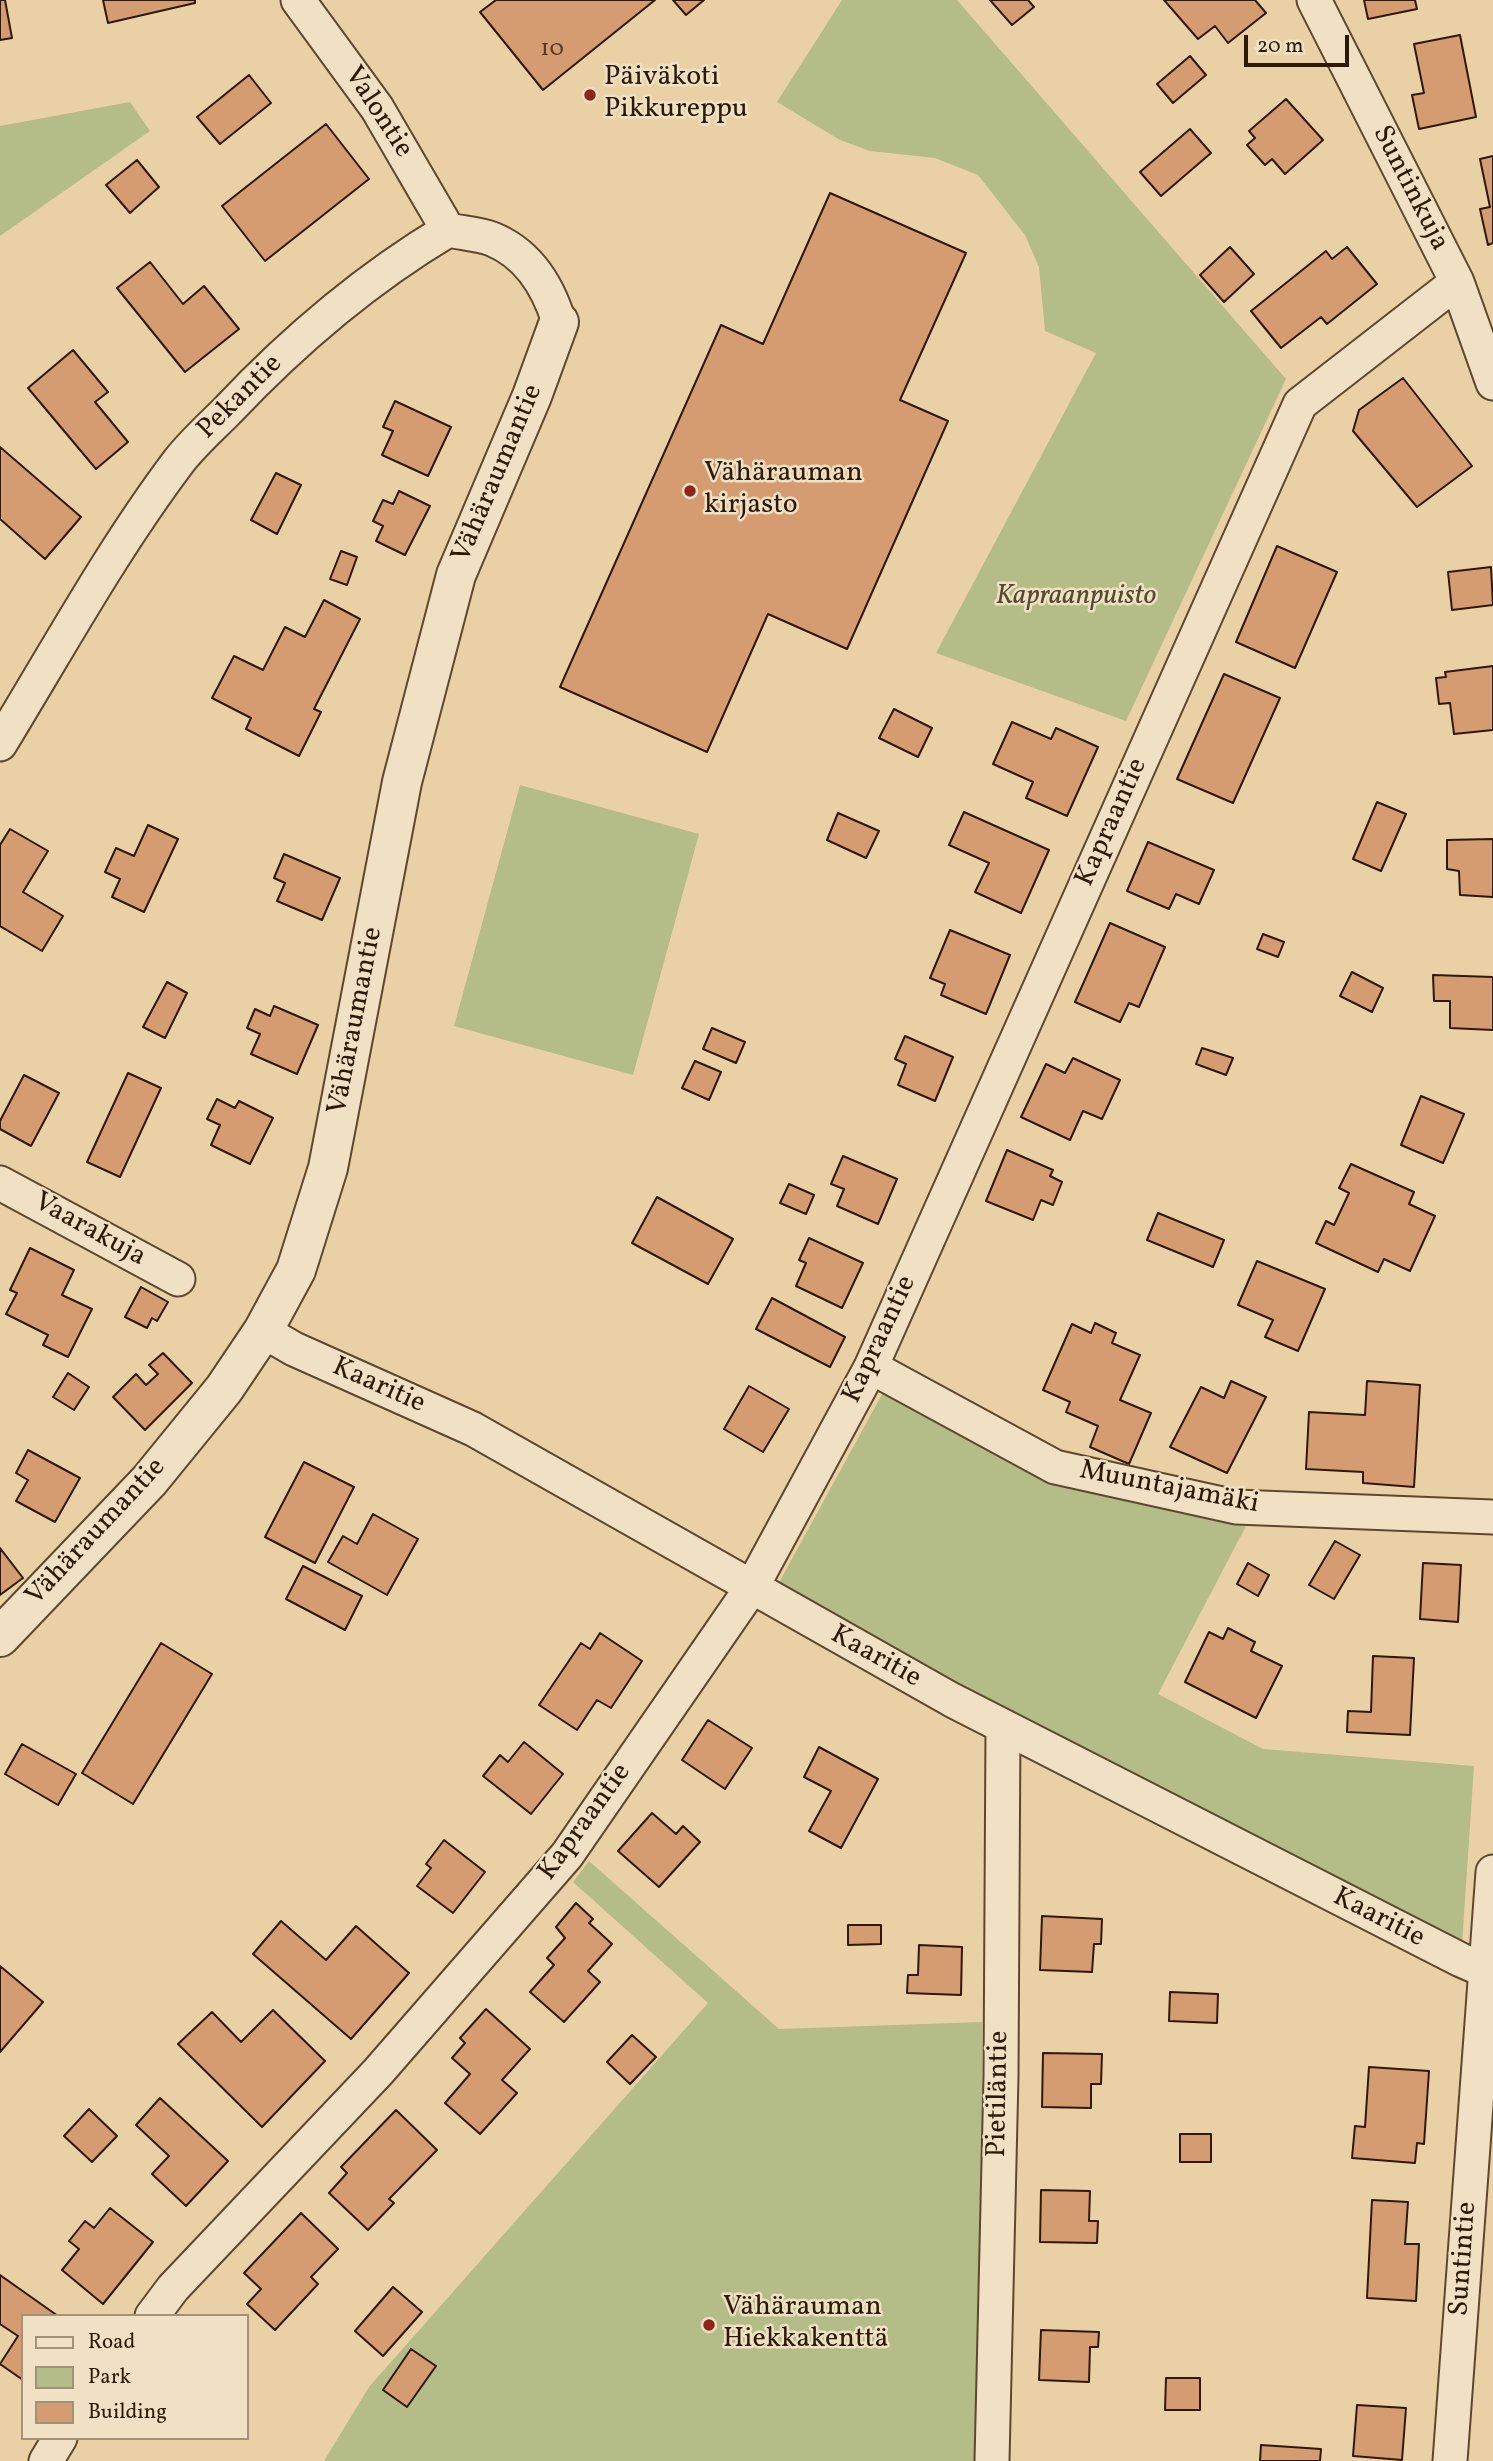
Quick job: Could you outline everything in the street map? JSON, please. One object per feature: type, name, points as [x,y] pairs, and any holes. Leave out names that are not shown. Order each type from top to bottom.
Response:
[{"type":"street","name":"Valontie","points":[[298,0],[377,108],[448,230]]},
{"type":"street","name":"Suntinkuja","points":[[1314,0],[1457,282],[1493,383]]},
{"type":"street","points":[[448,230],[492,239],[531,266],[549,291],[559,322]]},
{"type":"street","name":"Pekantie","points":[[0,744],[109,564],[180,460],[253,383],[340,304],[403,257],[448,230]]},
{"type":"street","name":"Kapraantie","points":[[154,2314],[173,2288],[378,2072],[567,1855],[752,1587],[871,1367],[1300,404],[1457,282]]},
{"type":"street","name":"Vähäraumantie","points":[[0,1637],[149,1480],[224,1389],[263,1331],[296,1270],[328,1168],[402,782],[456,575],[532,396],[559,322]]},
{"type":"street","name":"Vaarakuja","points":[[0,1183],[178,1279]]},
{"type":"street","name":"Kaaritie","points":[[263,1331],[294,1349],[473,1430],[1003,1727],[1489,1973]]},
{"type":"street","name":"Muuntajamäki","points":[[871,1367],[1055,1467],[1236,1507],[1493,1517]]},
{"type":"street","name":"Pietiläntie","points":[[992,2461],[1001,2076],[1003,1727]]},
{"type":"street","points":[[1489,1973],[1493,1872]]},
{"type":"street","name":"Suntintie","points":[[1450,2461],[1489,1973]]},
{"type":"street","points":[[46,2461],[59,2440]]},
{"type":"green space","name":"Kapraanpuisto","points":[[842,0],[957,0],[1286,379],[1126,721],[936,653],[1096,353],[1045,331],[1039,267],[1025,235],[978,175],[935,158],[870,151],[840,140],[777,102]]},
{"type":"green space","points":[[130,102],[150,131],[0,236],[0,126]]},
{"type":"green space","points":[[520,785],[699,834],[633,1075],[454,1026]]},
{"type":"green space","points":[[891,1378],[1055,1467],[1246,1526],[1158,1694],[1263,1749],[1474,1766],[1461,1960],[770,1599]]},
{"type":"green space","points":[[589,1861],[779,2029],[982,2022],[982,2461],[324,2461],[369,2387],[708,2003],[573,1882]]},
{"type":"building","points":[[0,0],[5,0],[12,38],[0,40]]},
{"type":"building","points":[[103,0],[195,0],[195,3],[108,23]]},
{"type":"building","name":"Päiväkoti Pikkureppu","points":[[496,0],[655,0],[543,90],[480,12]]},
{"type":"building","name":"Päiväkoti Pikkureppu","points":[[673,0],[704,0],[686,15]]},
{"type":"building","points":[[990,0],[1028,0],[1034,7],[1012,25]]},
{"type":"building","points":[[1164,0],[1255,0],[1266,13],[1228,43],[1215,26],[1198,39]]},
{"type":"building","points":[[1364,0],[1415,0],[1417,9],[1368,19]]},
{"type":"building","points":[[1460,35],[1476,117],[1419,129],[1412,95],[1424,93],[1414,44]]},
{"type":"building","points":[[1190,56],[1206,75],[1173,103],[1157,84]]},
{"type":"building","points":[[249,75],[271,103],[220,144],[197,117]]},
{"type":"building","points":[[1286,99],[1323,140],[1285,174],[1272,159],[1265,165],[1247,145],[1255,138],[1249,131]]},
{"type":"building","points":[[326,124],[369,179],[265,261],[222,206]]},
{"type":"building","points":[[1190,129],[1211,153],[1161,196],[1140,172]]},
{"type":"building","points":[[1493,156],[1493,243],[1488,245],[1480,209],[1490,207],[1480,159]]},
{"type":"building","points":[[137,160],[159,187],[130,213],[106,185]]},
{"type":"building","points":[[830,193],[966,253],[900,400],[948,421],[847,649],[768,614],[707,752],[560,687],[721,325],[763,344]]},
{"type":"building","points":[[1230,247],[1254,274],[1224,302],[1200,275]]},
{"type":"building","points":[[1347,247],[1377,284],[1327,324],[1321,317],[1281,348],[1251,311],[1326,251],[1332,259]]},
{"type":"building","points":[[150,262],[183,304],[204,286],[239,329],[185,372],[117,288]]},
{"type":"building","points":[[73,350],[108,392],[95,402],[128,442],[96,469],[28,388]]},
{"type":"building","points":[[1403,378],[1472,466],[1417,507],[1353,431],[1359,410]]},
{"type":"building","points":[[395,401],[451,427],[428,476],[382,455],[393,431],[383,427]]},
{"type":"building","points":[[0,447],[81,517],[45,559],[0,519]]},
{"type":"building","points":[[276,473],[301,485],[277,534],[251,520]]},
{"type":"building","points":[[399,491],[430,506],[405,555],[376,541],[383,526],[373,521],[383,500],[393,504]]},
{"type":"building","points":[[1277,546],[1337,572],[1295,668],[1236,642]]},
{"type":"building","points":[[341,551],[357,557],[347,585],[330,579]]},
{"type":"building","points":[[1491,567],[1493,605],[1452,610],[1448,572]]},
{"type":"building","points":[[324,600],[360,619],[314,709],[321,712],[299,756],[246,729],[251,718],[212,698],[234,656],[263,670],[285,627],[305,637]]},
{"type":"building","points":[[1493,666],[1493,730],[1454,734],[1450,703],[1439,704],[1436,678],[1446,677],[1445,672]]},
{"type":"building","points":[[1224,674],[1280,698],[1233,803],[1177,779]]},
{"type":"building","points":[[894,709],[932,728],[918,757],[879,738]]},
{"type":"building","points":[[1012,722],[1051,739],[1056,728],[1098,747],[1067,816],[1026,798],[1033,782],[993,764]]},
{"type":"building","points":[[1377,802],[1406,814],[1381,871],[1353,859]]},
{"type":"building","points":[[964,812],[1049,850],[1021,913],[975,892],[989,863],[949,845]]},
{"type":"building","points":[[838,813],[879,831],[866,858],[827,840]]},
{"type":"building","points":[[148,825],[178,839],[144,912],[112,897],[120,879],[105,872],[116,848],[134,856]]},
{"type":"building","points":[[10,829],[48,851],[23,892],[63,916],[42,951],[0,926],[0,845]]},
{"type":"building","points":[[1493,839],[1493,897],[1460,895],[1459,871],[1447,869],[1447,840]]},
{"type":"building","points":[[1148,842],[1214,870],[1199,904],[1176,894],[1169,909],[1127,891]]},
{"type":"building","points":[[284,854],[340,878],[322,920],[277,901],[285,883],[274,878]]},
{"type":"building","points":[[1110,923],[1165,947],[1139,1007],[1129,1003],[1120,1022],[1075,1002]]},
{"type":"building","points":[[950,930],[1010,955],[986,1014],[941,995],[945,984],[930,978]]},
{"type":"building","points":[[1263,934],[1284,942],[1278,957],[1257,949]]},
{"type":"building","points":[[1352,972],[1383,988],[1372,1012],[1340,996]]},
{"type":"building","points":[[1433,975],[1493,977],[1493,1030],[1450,1028],[1450,1001],[1434,1001]]},
{"type":"building","points":[[167,982],[187,993],[165,1038],[143,1027]]},
{"type":"building","points":[[274,1006],[318,1025],[297,1074],[251,1054],[260,1034],[247,1028],[255,1009],[270,1016]]},
{"type":"building","points":[[712,1028],[745,1042],[736,1063],[703,1049]]},
{"type":"building","points":[[905,1036],[953,1057],[935,1101],[898,1085],[906,1064],[895,1059]]},
{"type":"building","points":[[1202,1048],[1233,1058],[1226,1075],[1196,1064]]},
{"type":"building","points":[[1073,1058],[1120,1080],[1102,1119],[1083,1111],[1070,1140],[1021,1117],[1046,1064],[1065,1073]]},
{"type":"building","points":[[695,1061],[721,1072],[709,1100],[682,1088]]},
{"type":"building","points":[[128,1073],[161,1088],[120,1177],[87,1162]]},
{"type":"building","points":[[24,1075],[59,1093],[31,1146],[0,1129],[0,1121]]},
{"type":"building","points":[[1421,1096],[1464,1114],[1443,1163],[1401,1145]]},
{"type":"building","points":[[217,1099],[235,1108],[239,1101],[273,1118],[250,1164],[211,1145],[220,1125],[207,1119]]},
{"type":"building","points":[[1007,1150],[1053,1170],[1050,1176],[1062,1182],[1053,1205],[1041,1200],[1033,1220],[986,1201]]},
{"type":"building","points":[[843,1156],[897,1179],[878,1224],[837,1206],[844,1189],[831,1184]]},
{"type":"building","points":[[1351,1164],[1414,1192],[1409,1204],[1435,1216],[1410,1271],[1384,1259],[1378,1272],[1316,1243],[1326,1221],[1334,1225],[1349,1193],[1339,1188]]},
{"type":"building","points":[[789,1184],[814,1195],[806,1214],[780,1203]]},
{"type":"building","points":[[657,1197],[733,1239],[708,1284],[632,1243]]},
{"type":"building","points":[[1158,1213],[1224,1240],[1213,1267],[1147,1240]]},
{"type":"building","points":[[809,1238],[863,1263],[842,1308],[796,1286],[806,1263],[799,1260]]},
{"type":"building","points":[[30,1248],[74,1270],[62,1295],[92,1309],[68,1357],[43,1345],[48,1335],[6,1314],[17,1293],[10,1290]]},
{"type":"building","points":[[1257,1261],[1325,1289],[1298,1351],[1265,1337],[1273,1320],[1238,1305]]},
{"type":"building","points":[[141,1287],[168,1302],[157,1321],[152,1318],[147,1328],[125,1317]]},
{"type":"building","points":[[772,1298],[845,1337],[830,1367],[756,1329]]},
{"type":"building","points":[[1095,1323],[1116,1333],[1112,1343],[1140,1355],[1120,1400],[1151,1413],[1129,1464],[1090,1447],[1098,1426],[1066,1412],[1070,1402],[1043,1390],[1072,1324],[1091,1333]]},
{"type":"building","points":[[163,1353],[192,1383],[145,1430],[113,1397],[136,1374],[146,1385],[158,1374],[149,1365]]},
{"type":"building","points":[[68,1373],[89,1387],[74,1410],[53,1397]]},
{"type":"building","points":[[1231,1381],[1266,1397],[1227,1473],[1170,1447],[1201,1387],[1224,1398]]},
{"type":"building","points":[[1367,1381],[1420,1385],[1414,1487],[1363,1483],[1363,1472],[1306,1469],[1309,1412],[1365,1415]]},
{"type":"building","points":[[749,1386],[789,1409],[763,1452],[724,1429]]},
{"type":"building","points":[[28,1450],[80,1478],[55,1522],[16,1501],[28,1480],[16,1473]]},
{"type":"building","points":[[304,1462],[354,1487],[315,1563],[265,1537]]},
{"type":"building","points":[[373,1514],[418,1539],[387,1595],[328,1562],[343,1536],[357,1544]]},
{"type":"building","points":[[1335,1541],[1360,1555],[1334,1599],[1309,1585]]},
{"type":"building","points":[[0,1548],[23,1578],[0,1595]]},
{"type":"building","points":[[1248,1563],[1269,1575],[1258,1596],[1237,1584]]},
{"type":"building","points":[[1423,1563],[1461,1565],[1458,1622],[1420,1619]]},
{"type":"building","points":[[303,1566],[362,1596],[345,1630],[286,1599]]},
{"type":"building","points":[[1228,1628],[1255,1642],[1251,1651],[1282,1666],[1256,1718],[1185,1682],[1209,1632],[1223,1639]]},
{"type":"building","points":[[600,1633],[642,1661],[611,1708],[597,1700],[577,1730],[539,1705],[581,1643],[590,1649]]},
{"type":"building","points":[[161,1643],[212,1674],[133,1804],[82,1773]]},
{"type":"building","points":[[1373,1656],[1414,1658],[1410,1735],[1347,1732],[1348,1711],[1371,1712]]},
{"type":"building","points":[[708,1720],[752,1748],[725,1789],[682,1760]]},
{"type":"building","points":[[524,1742],[563,1774],[531,1814],[483,1776],[500,1755],[508,1762]]},
{"type":"building","points":[[22,1744],[76,1774],[58,1805],[5,1774]]},
{"type":"building","points":[[819,1747],[878,1779],[841,1848],[809,1831],[831,1791],[804,1777]]},
{"type":"building","points":[[652,1813],[676,1834],[683,1826],[700,1842],[659,1887],[618,1851]]},
{"type":"building","points":[[444,1840],[485,1872],[453,1913],[417,1886],[431,1868],[426,1864]]},
{"type":"building","points":[[576,1903],[593,1919],[589,1923],[612,1944],[588,1971],[600,1982],[564,2022],[530,1992],[554,1965],[547,1958],[565,1938],[556,1927]]},
{"type":"building","points":[[1042,1916],[1102,1919],[1101,1944],[1094,1944],[1092,1972],[1040,1970]]},
{"type":"building","points":[[281,1921],[326,1960],[356,1926],[409,1973],[351,2039],[253,1954]]},
{"type":"building","points":[[848,1925],[881,1925],[881,1944],[848,1945]]},
{"type":"building","points":[[919,1945],[962,1947],[961,1995],[907,1993],[908,1975],[918,1975]]},
{"type":"building","points":[[0,1966],[43,2002],[0,2052]]},
{"type":"building","points":[[1170,1992],[1218,1994],[1217,2023],[1169,2021]]},
{"type":"building","points":[[486,2009],[530,2049],[502,2080],[517,2093],[480,2134],[445,2103],[470,2074],[452,2058],[465,2043],[460,2038]]},
{"type":"building","points":[[273,2010],[325,2061],[262,2127],[178,2044],[212,2012],[241,2042]]},
{"type":"building","points":[[632,2035],[656,2057],[630,2084],[607,2062]]},
{"type":"building","points":[[1043,2053],[1102,2054],[1101,2084],[1091,2084],[1091,2108],[1042,2107]]},
{"type":"building","points":[[1369,2067],[1429,2071],[1424,2144],[1417,2143],[1415,2163],[1352,2158],[1355,2126],[1365,2127]]},
{"type":"building","points":[[160,2098],[228,2161],[186,2206],[152,2174],[169,2156],[136,2125]]},
{"type":"building","points":[[89,2109],[117,2136],[92,2162],[64,2136]]},
{"type":"building","points":[[396,2110],[437,2150],[389,2199],[394,2203],[368,2230],[329,2193],[347,2173],[341,2167]]},
{"type":"building","points":[[1180,2134],[1211,2134],[1211,2162],[1180,2162]]},
{"type":"building","points":[[1041,2190],[1090,2191],[1089,2221],[1098,2221],[1097,2243],[1040,2242]]},
{"type":"building","points":[[1372,2200],[1408,2202],[1405,2244],[1419,2244],[1416,2301],[1367,2298]]},
{"type":"building","points":[[110,2208],[153,2242],[103,2304],[62,2270],[79,2249],[69,2241],[85,2221],[94,2228]]},
{"type":"building","points":[[301,2213],[338,2249],[311,2277],[318,2284],[275,2330],[247,2304],[261,2289],[244,2273]]},
{"type":"building","points":[[0,2275],[55,2314],[21,2314],[21,2379],[0,2364],[18,2336],[0,2324]]},
{"type":"building","points":[[393,2287],[422,2312],[383,2356],[355,2331]]},
{"type":"building","points":[[1041,2330],[1099,2332],[1098,2347],[1090,2347],[1089,2382],[1039,2380]]},
{"type":"building","points":[[411,2349],[436,2366],[407,2407],[383,2390]]},
{"type":"building","points":[[1166,2378],[1200,2378],[1200,2410],[1165,2410]]},
{"type":"building","points":[[1357,2405],[1406,2408],[1402,2460],[1353,2456]]},
{"type":"building","points":[[1261,2445],[1321,2449],[1320,2461],[1260,2461]]},
{"type":"place","name":"Päiväkoti Pikkureppu","points":[[590,95]]},
{"type":"place","name":"Vähärauman kirjasto","points":[[690,491]]},
{"type":"place","name":"Vähärauman Hiekkakenttä","points":[[709,2325]]}]
